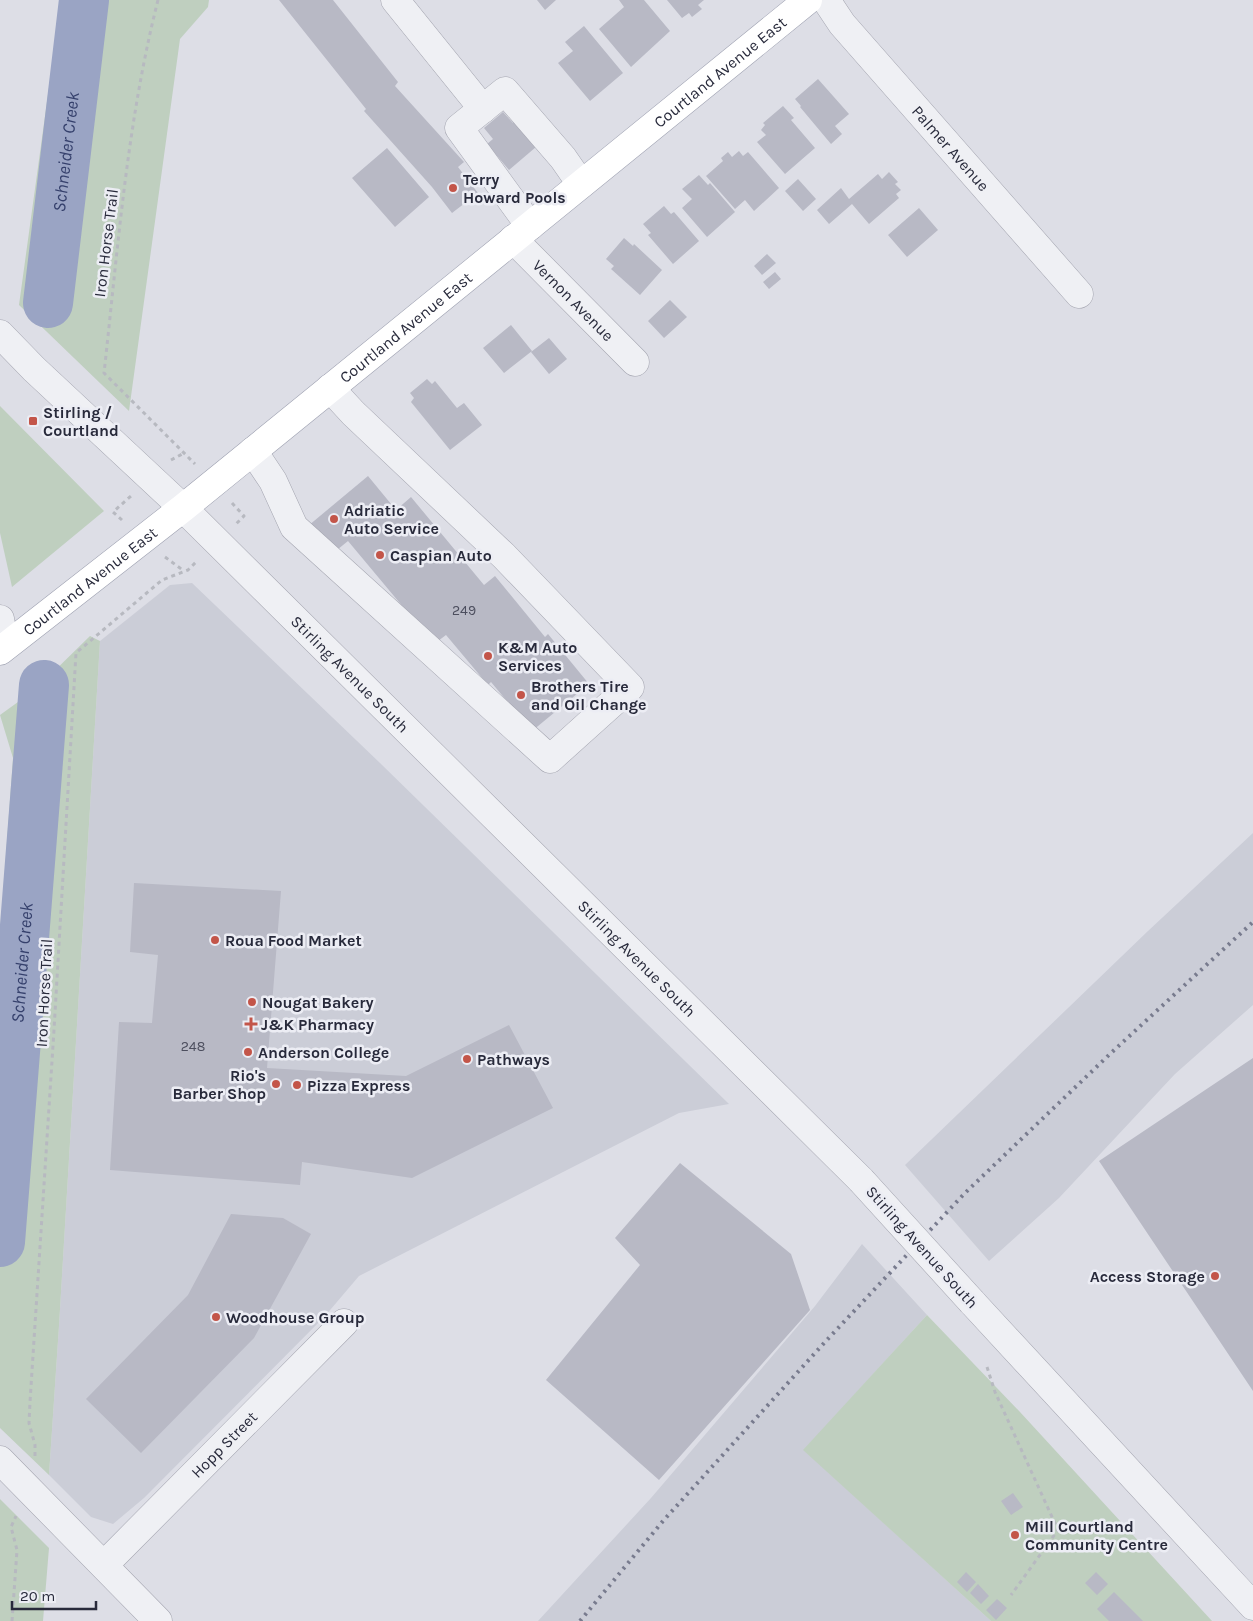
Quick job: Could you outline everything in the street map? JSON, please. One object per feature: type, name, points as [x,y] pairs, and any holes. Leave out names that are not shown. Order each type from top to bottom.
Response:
[{"type":"main road","name":"Courtland Avenue East","points":[[3,648],[184,508],[808,0]]},
{"type":"street","points":[[395,0],[482,108],[505,90],[563,158],[581,184]]},
{"type":"street","name":"Palmer Avenue","points":[[826,0],[842,24],[1078,294]]},
{"type":"street","name":"Vernon Avenue","points":[[482,108],[459,128],[521,233],[635,362]]},
{"type":"street","name":"Stirling Avenue South","points":[[0,334],[34,369],[184,508],[861,1180],[1253,1606]]},
{"type":"street","points":[[252,451],[273,481],[294,527],[550,759],[630,687],[504,556],[353,414],[330,388]]},
{"type":"street","points":[[0,619],[3,648]]},
{"type":"street","name":"Hopp Street","points":[[104,1565],[344,1323]]},
{"type":"street","points":[[3,1463],[158,1621]]},
{"type":"path","name":"Iron Horse Trail","points":[[158,0],[146,47],[134,114],[104,373],[187,456]]},
{"type":"path","points":[[175,456],[184,453]]},
{"type":"path","points":[[118,517],[113,512],[123,503]]},
{"type":"path","points":[[237,508],[244,516],[237,523]]},
{"type":"path","name":"Iron Horse Trail","points":[[35,1461],[34,1445],[29,1423],[30,1402],[55,1020],[76,653],[162,580],[186,570],[178,568]]},
{"type":"path","points":[[987,1367],[995,1392],[1058,1530],[1012,1595]]},
{"type":"path","points":[[12,1621],[17,1550],[11,1527],[18,1510]]},
{"type":"shaded area","points":[[192,583],[380,763],[729,1104],[679,1113],[359,1276],[325,1316],[144,1498],[113,1524],[91,1517],[49,1475],[100,641],[170,585]]},
{"type":"shaded area","points":[[1253,833],[1253,1005],[1175,1074],[1059,1198],[989,1261],[905,1165],[1148,931]]},
{"type":"shaded area","points":[[862,1244],[927,1315],[804,1450],[991,1621],[538,1621],[651,1498],[815,1306]]},
{"type":"green space","points":[[61,0],[209,0],[208,7],[180,39],[129,411],[19,305]]},
{"type":"green space","points":[[0,406],[104,511],[12,587],[0,533]]},
{"type":"green space","points":[[90,636],[100,641],[49,1475],[0,1428],[0,938],[13,758],[0,715],[36,689]]},
{"type":"green space","name":"Mill Courtland Community Centre","points":[[927,1315],[1020,1412],[1212,1621],[991,1621],[803,1450]]},
{"type":"green space","points":[[0,1499],[49,1548],[43,1621],[0,1621]]},
{"type":"building","points":[[279,0],[333,0],[398,82],[395,86],[464,162],[458,167],[478,193],[452,213],[432,187],[364,111],[366,109]]},
{"type":"building","points":[[537,0],[556,0],[545,10]]},
{"type":"building","points":[[619,0],[644,0],[670,31],[631,67],[599,29],[624,7]]},
{"type":"building","points":[[667,0],[704,0],[698,5],[702,9],[692,17],[689,13],[682,18]]},
{"type":"building","points":[[584,26],[623,73],[590,101],[558,63],[573,51],[565,42]]},
{"type":"building","points":[[818,79],[849,114],[835,126],[842,134],[831,144],[795,99]]},
{"type":"building","points":[[783,106],[794,118],[791,120],[815,148],[785,174],[757,142],[766,135],[761,130],[765,125],[763,123]]},
{"type":"building","points":[[503,112],[513,123],[514,121],[536,147],[509,170],[487,144],[493,139],[484,128]]},
{"type":"building","points":[[387,148],[429,197],[395,227],[352,178]]},
{"type":"building","points":[[739,151],[743,156],[748,152],[779,188],[754,211],[745,200],[735,209],[706,176],[723,161],[721,158],[728,152],[732,157]]},
{"type":"building","points":[[889,172],[898,182],[895,184],[901,190],[896,194],[899,198],[869,224],[852,204],[829,224],[817,210],[841,188],[849,199],[878,174],[882,179]]},
{"type":"building","points":[[699,175],[708,185],[710,183],[735,212],[707,237],[682,208],[692,199],[682,189]]},
{"type":"building","points":[[798,179],[816,199],[803,211],[785,191]]},
{"type":"building","points":[[664,206],[671,214],[674,212],[699,241],[673,264],[648,235],[651,233],[643,224]]},
{"type":"building","points":[[919,208],[938,230],[907,257],[888,235]]},
{"type":"building","points":[[624,238],[633,246],[634,244],[662,270],[640,295],[611,269],[614,266],[606,259]]},
{"type":"building","points":[[767,254],[776,263],[762,275],[754,266]]},
{"type":"building","points":[[775,272],[781,279],[769,289],[763,282]]},
{"type":"building","points":[[670,300],[687,317],[664,338],[648,321]]},
{"type":"building","points":[[511,325],[532,351],[504,373],[483,348]]},
{"type":"building","points":[[549,338],[567,359],[549,374],[531,352]]},
{"type":"building","points":[[427,379],[432,384],[435,381],[457,408],[464,403],[482,425],[450,450],[411,402],[414,398],[410,393]]},
{"type":"building","points":[[368,476],[396,510],[411,497],[484,585],[495,576],[545,637],[548,634],[589,684],[532,731],[491,682],[488,685],[446,635],[434,644],[348,541],[332,554],[308,526]]},
{"type":"building","points":[[134,883],[281,891],[267,1068],[406,1076],[509,1025],[553,1108],[412,1178],[302,1162],[300,1185],[110,1170],[119,1022],[152,1023],[158,955],[130,952]]},
{"type":"building","name":"Access Storage","points":[[1253,1058],[1253,1391],[1099,1161]]},
{"type":"building","points":[[680,1163],[791,1254],[810,1310],[659,1480],[546,1380],[640,1265],[615,1238]]},
{"type":"building","name":"Woodhouse Group","points":[[231,1214],[283,1218],[311,1234],[254,1338],[141,1453],[86,1399],[188,1295]]},
{"type":"building","points":[[1013,1493],[1023,1507],[1011,1515],[1001,1501]]},
{"type":"building","points":[[966,1572],[976,1582],[967,1592],[957,1582]]},
{"type":"building","points":[[1096,1572],[1108,1584],[1097,1595],[1085,1583]]},
{"type":"building","points":[[978,1584],[989,1596],[981,1604],[970,1593]]},
{"type":"building","points":[[1114,1592],[1143,1621],[1109,1621],[1097,1609]]},
{"type":"building","points":[[997,1599],[1007,1608],[996,1620],[986,1610]]},
{"type":"waterway","name":"Schneider Creek","points":[[48,303],[84,0]]},
{"type":"waterway","name":"Schneider Creek","points":[[0,1242],[44,685]]},
{"type":"railway","points":[[580,1621],[663,1521],[825,1342],[965,1193],[1111,1053],[1253,922]]},
{"type":"place","name":"Terry Howard Pools","points":[[453,188]]},
{"type":"place","name":"Stirling / Courtland","points":[[33,421]]},
{"type":"place","name":"Adriatic Auto Service","points":[[334,519]]},
{"type":"place","name":"Caspian Auto","points":[[380,555]]},
{"type":"place","name":"K&M Auto Services","points":[[488,656]]},
{"type":"place","name":"Brothers Tire and Oil Change","points":[[521,695]]},
{"type":"place","name":"Roua Food Market","points":[[215,940]]},
{"type":"place","name":"Nougat Bakery","points":[[252,1002]]},
{"type":"place","name":"J&K Pharmacy","points":[[251,1024]]},
{"type":"place","name":"Anderson College","points":[[248,1052]]},
{"type":"place","name":"Pathways","points":[[467,1059]]},
{"type":"place","name":"Rio's Barber Shop","points":[[276,1084]]},
{"type":"place","name":"Pizza Express","points":[[297,1085]]},
{"type":"place","name":"Access Storage","points":[[1215,1276]]},
{"type":"place","name":"Woodhouse Group","points":[[216,1317]]},
{"type":"place","name":"Mill Courtland Community Centre","points":[[1015,1535]]}]
